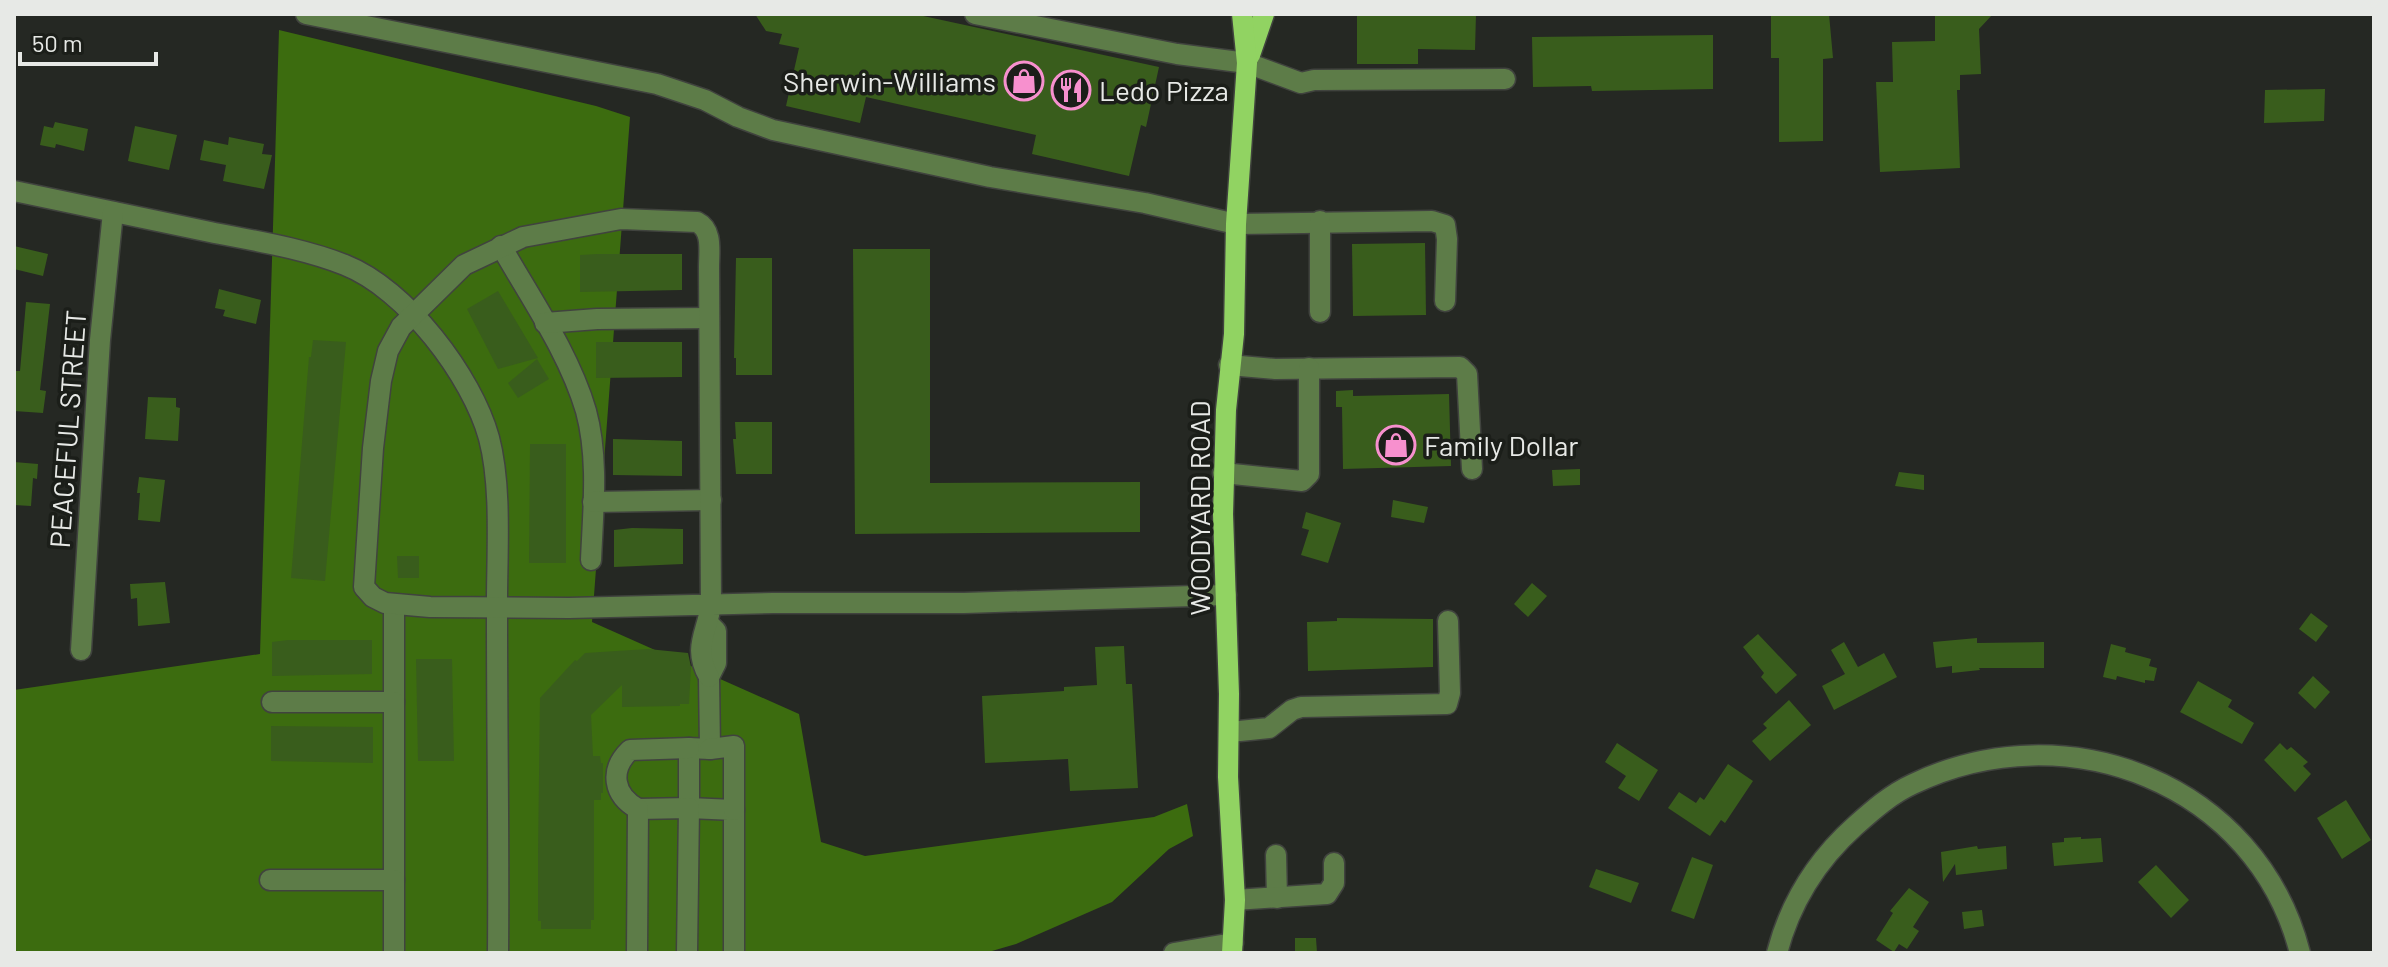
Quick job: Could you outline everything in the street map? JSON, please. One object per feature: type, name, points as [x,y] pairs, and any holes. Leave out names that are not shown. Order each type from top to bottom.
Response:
[{"type":"main road","name":"WOODYARD ROAD","points":[[1233,948],[1235,900],[1228,777],[1230,732],[1223,473],[1229,365],[1234,334],[1236,224],[1247,63],[1242,14]]},
{"type":"main road","name":"WOODYARD ROAD","points":[[1247,63],[1264,14]]},
{"type":"street","points":[[306,14],[380,21],[657,84],[705,100],[773,130],[990,177],[1145,203],[1236,224],[1432,221],[1445,225],[1445,301]]},
{"type":"street","points":[[975,14],[1177,54],[1247,63],[1301,83],[1314,80],[1505,79]]},
{"type":"street","points":[[14,191],[293,248],[347,266],[382,286],[414,313],[452,365],[476,405],[488,437],[494,470],[498,953]]},
{"type":"street","name":"PEACEFUL STREET","points":[[81,650],[100,340],[113,212]]},
{"type":"street","points":[[687,953],[689,808],[709,677],[716,663],[716,631],[710,614],[708,235],[704,225],[697,222],[621,219],[538,233],[501,246],[464,265],[401,327],[388,351],[373,448],[364,587],[373,597],[394,605],[710,614],[1226,595]]},
{"type":"street","points":[[1320,221],[1320,312]]},
{"type":"street","points":[[501,246],[545,323],[577,386],[587,414],[592,452],[591,560]]},
{"type":"street","points":[[545,323],[597,319],[709,318]]},
{"type":"street","points":[[1229,365],[1275,369],[1460,367],[1467,374],[1472,469]]},
{"type":"street","points":[[1223,473],[1302,481],[1309,474],[1309,368]]},
{"type":"street","points":[[593,502],[711,500]]},
{"type":"street","points":[[394,605],[394,953]]},
{"type":"street","points":[[1230,732],[1269,728],[1292,710],[1301,707],[1447,704],[1450,693],[1448,621]]},
{"type":"street","points":[[272,702],[394,702]]},
{"type":"street","points":[[734,810],[638,809],[624,801],[617,787],[617,769],[630,750],[734,746],[734,810],[734,953]]},
{"type":"street","points":[[1777,953],[1802,887],[1846,834],[1883,801],[1911,784],[1976,761],[2038,755],[2079,757],[2131,770],[2170,786],[2196,802],[2219,820],[2257,861],[2280,894],[2300,953]]},
{"type":"street","points":[[637,953],[638,809]]},
{"type":"street","points":[[1276,855],[1277,898]]},
{"type":"street","points":[[1235,900],[1327,894],[1334,883],[1334,863]]},
{"type":"street","points":[[270,880],[394,880]]},
{"type":"street","points":[[1174,953],[1233,948]]},
{"type":"green space","points":[[279,30],[596,106],[630,117],[592,622],[799,714],[821,842],[865,856],[1154,817],[1187,804],[1193,836],[1169,849],[1112,902],[1016,944],[985,953],[14,953],[14,690],[260,654]]},
{"type":"building","points":[[755,14],[914,14],[1159,67],[1146,127],[1141,125],[1129,176],[1032,154],[1036,135],[866,97],[860,123],[786,106],[799,48],[779,44],[782,34],[766,31]]},
{"type":"building","points":[[1357,14],[1476,14],[1475,50],[1418,49],[1418,64],[1357,64]]},
{"type":"building","points":[[1771,14],[1829,14],[1833,58],[1823,59],[1823,141],[1779,142],[1779,58],[1771,58]]},
{"type":"building","points":[[1935,14],[1993,14],[1979,29],[1981,74],[1960,75],[1960,90],[1957,90],[1960,168],[1880,172],[1876,82],[1893,82],[1892,42],[1935,41]]},
{"type":"building","points":[[1713,35],[1713,89],[1592,91],[1591,86],[1533,87],[1532,37]]},
{"type":"building","points":[[2325,89],[2324,121],[2264,123],[2265,90]]},
{"type":"building","points":[[55,122],[88,129],[84,151],[56,144],[55,148],[40,145],[44,126],[53,128]]},
{"type":"building","points":[[135,126],[177,135],[169,170],[128,161]]},
{"type":"building","points":[[229,137],[264,144],[262,154],[272,155],[264,189],[223,181],[226,165],[200,160],[204,140],[228,145]]},
{"type":"building","points":[[1425,243],[1426,315],[1353,316],[1352,244]]},
{"type":"building","points":[[14,246],[48,254],[43,276],[14,269]]},
{"type":"building","points":[[853,249],[930,249],[930,483],[1140,482],[1140,532],[855,534]]},
{"type":"building","points":[[682,254],[682,290],[580,292],[580,255]]},
{"type":"building","points":[[736,258],[772,258],[772,375],[736,375]]},
{"type":"building","points":[[219,289],[261,300],[256,324],[223,316],[225,310],[215,308]]},
{"type":"building","points":[[498,291],[538,358],[498,369],[467,309]]},
{"type":"building","points":[[26,302],[50,304],[40,390],[46,391],[43,413],[14,411],[14,371],[20,371]]},
{"type":"building","points":[[313,340],[346,342],[325,581],[291,578],[309,357]]},
{"type":"building","points":[[596,342],[682,342],[682,377],[596,378]]},
{"type":"building","points":[[537,359],[549,379],[518,398],[508,383]]},
{"type":"building","name":"Family Dollar","points":[[1353,390],[1353,396],[1449,394],[1451,466],[1343,469],[1342,407],[1336,407],[1336,391]]},
{"type":"building","points":[[148,397],[176,398],[176,407],[180,408],[178,441],[145,439]]},
{"type":"building","points":[[735,422],[772,422],[772,474],[736,474]]},
{"type":"building","points":[[613,439],[682,441],[682,476],[613,475]]},
{"type":"building","points":[[530,444],[566,444],[566,563],[529,563]]},
{"type":"building","points":[[14,462],[38,464],[37,479],[33,478],[31,506],[14,505]]},
{"type":"building","points":[[1580,469],[1580,485],[1553,486],[1552,470]]},
{"type":"building","points":[[1899,472],[1924,475],[1924,490],[1895,486]]},
{"type":"building","points":[[139,477],[165,480],[160,522],[138,520]]},
{"type":"building","points":[[1393,500],[1428,507],[1424,523],[1391,517]]},
{"type":"building","points":[[1306,512],[1341,523],[1328,563],[1301,555],[1309,530],[1302,528]]},
{"type":"building","points":[[683,529],[683,564],[614,567],[614,530]]},
{"type":"building","points":[[397,556],[419,556],[419,578],[398,578]]},
{"type":"building","points":[[165,582],[170,623],[138,626],[137,598],[131,599],[130,584]]},
{"type":"building","points":[[1532,583],[1547,596],[1528,617],[1514,604]]},
{"type":"building","points":[[2311,613],[2328,626],[2316,642],[2299,629]]},
{"type":"building","points":[[1337,618],[1433,619],[1433,667],[1308,671],[1307,622],[1337,621]]},
{"type":"building","points":[[1758,634],[1797,675],[1776,694],[1761,677],[1764,673],[1743,647]]},
{"type":"building","points":[[1977,638],[1977,643],[2044,642],[2044,668],[1979,668],[1952,673],[1952,666],[1936,668],[1933,642]]},
{"type":"building","points":[[372,640],[372,674],[272,676],[272,642]]},
{"type":"building","points":[[1844,642],[1858,667],[1884,653],[1897,677],[1834,710],[1822,686],[1845,674],[1831,650]]},
{"type":"building","points":[[2111,644],[2126,648],[2125,652],[2151,659],[2149,666],[2157,668],[2154,681],[2145,680],[2145,683],[2117,676],[2116,680],[2103,677]]},
{"type":"building","points":[[1124,646],[1126,684],[1132,684],[1138,788],[1070,791],[1068,759],[985,763],[982,696],[1064,691],[1064,687],[1097,685],[1095,647]]},
{"type":"building","points":[[648,649],[688,653],[691,667],[689,704],[622,707],[622,685],[591,715],[593,756],[600,756],[603,763],[603,793],[601,800],[594,800],[594,920],[591,920],[591,929],[541,929],[541,921],[538,921],[540,698],[585,653]]},
{"type":"building","points":[[416,659],[452,659],[454,761],[418,761]]},
{"type":"building","points":[[2313,676],[2330,692],[2315,709],[2298,693]]},
{"type":"building","points":[[2198,681],[2232,700],[2228,707],[2254,723],[2242,744],[2180,712]]},
{"type":"building","points":[[1789,700],[1811,725],[1770,761],[1752,741],[1767,728],[1763,724]]},
{"type":"building","points":[[271,726],[373,727],[373,763],[271,761]]},
{"type":"building","points":[[1617,743],[1658,770],[1639,801],[1618,788],[1626,776],[1605,762]]},
{"type":"building","points":[[2280,743],[2287,750],[2291,747],[2308,762],[2303,766],[2311,774],[2295,792],[2264,760]]},
{"type":"building","points":[[1728,764],[1753,781],[1725,823],[1721,820],[1710,836],[1668,808],[1679,792],[1696,803],[1700,797],[1704,800]]},
{"type":"building","points":[[2346,800],[2371,840],[2342,859],[2317,818]]},
{"type":"building","points":[[2064,838],[2101,838],[2103,862],[2054,866],[2052,843],[2064,842]]},
{"type":"building","points":[[1977,846],[1978,849],[2006,846],[2007,869],[1956,875],[1955,864],[1943,882],[1941,852]]},
{"type":"building","points":[[1692,857],[1713,865],[1694,919],[1671,911]]},
{"type":"building","points":[[2156,865],[2189,900],[2171,918],[2138,882]]},
{"type":"building","points":[[1596,869],[1639,883],[1631,903],[1589,887]]},
{"type":"building","points":[[1909,888],[1929,902],[1913,927],[1919,931],[1907,949],[1899,944],[1894,952],[1876,940],[1893,913],[1890,911]]},
{"type":"building","points":[[1982,910],[1984,926],[1964,929],[1962,912]]},
{"type":"building","points":[[1295,938],[1316,938],[1317,953],[1295,953]]},
{"type":"place","name":"Sherwin-Williams","points":[[1024,81]]},
{"type":"place","name":"Ledo Pizza","points":[[1071,90]]},
{"type":"place","name":"Family Dollar","points":[[1396,445]]}]
